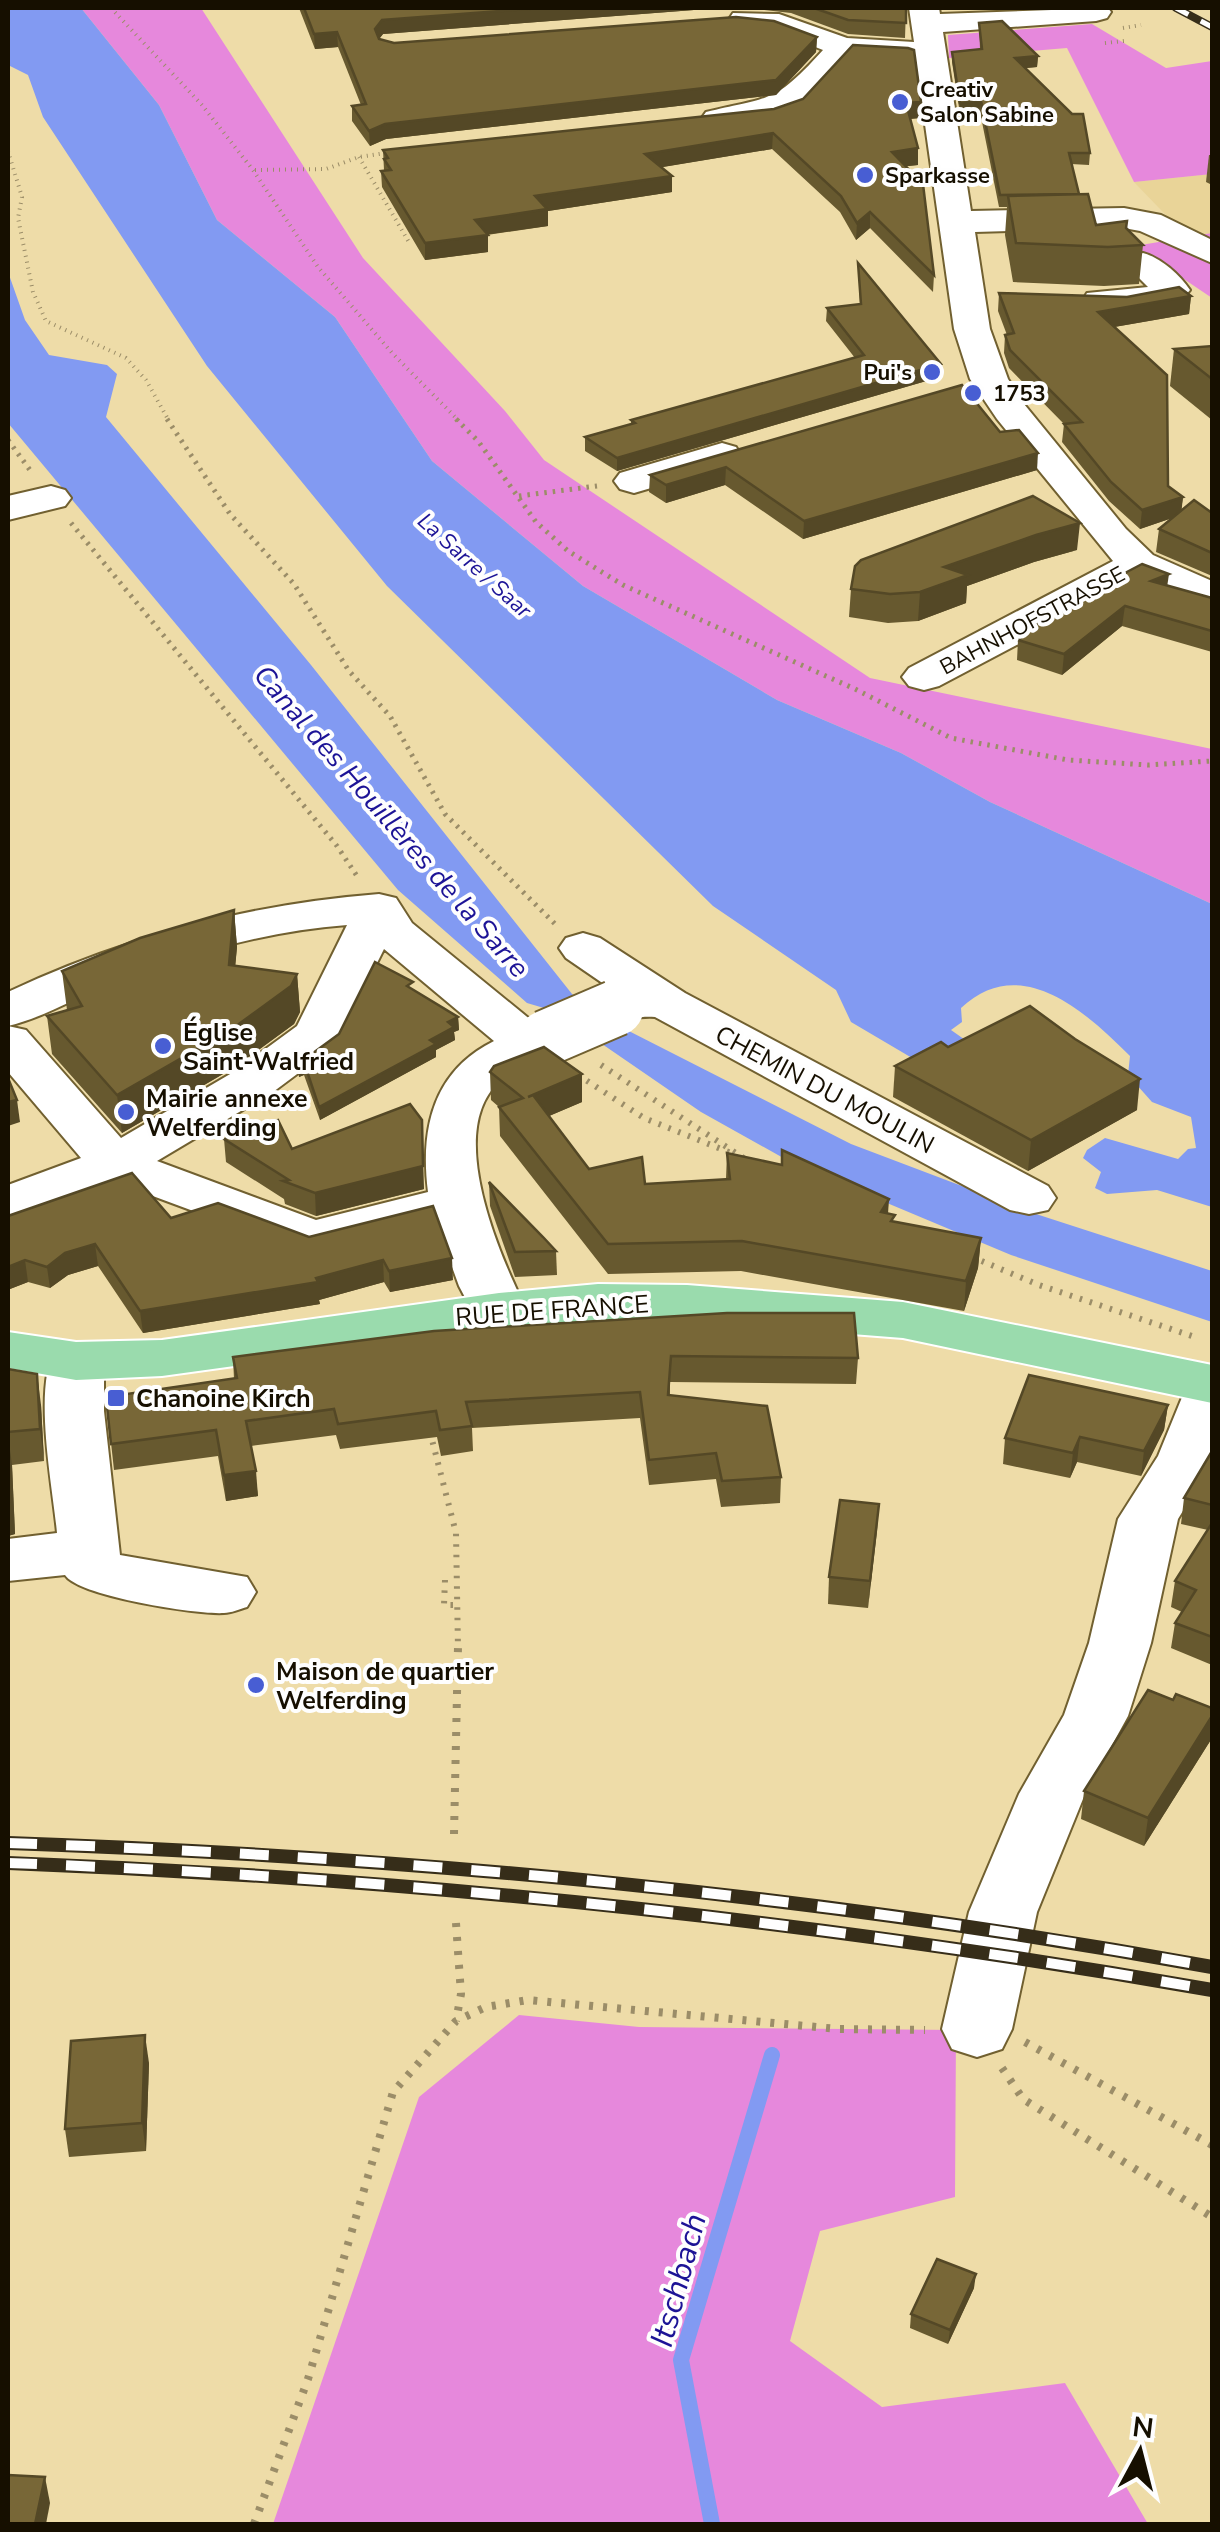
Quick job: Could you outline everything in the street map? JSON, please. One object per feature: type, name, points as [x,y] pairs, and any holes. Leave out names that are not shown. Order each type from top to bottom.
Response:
[{"type":"main road","name":"RUE DE FRANCE","points":[[8,1350],[76,1361],[162,1358],[499,1310],[598,1302],[687,1302],[903,1320],[1211,1370]]},
{"type":"street","points":[[678,123],[757,114],[789,105],[842,48],[927,28],[1092,10],[1124,28]]},
{"type":"street","points":[[717,20],[779,23],[842,48]]},
{"type":"street","name":"BAHNHOFSTRASSE","points":[[927,28],[958,222],[984,294],[976,349],[976,383],[1139,564],[1212,596]]},
{"type":"street","points":[[958,222],[1124,218],[1149,222],[1210,249]]},
{"type":"street","points":[[1068,297],[1105,302],[1158,293]]},
{"type":"street","points":[[634,481],[762,444]]},
{"type":"street","points":[[8,508],[51,498]]},
{"type":"street","name":"BAHNHOFSTRASSE","points":[[924,677],[1139,564]]},
{"type":"street","points":[[8,1011],[51,989],[191,939],[311,911],[379,908]]},
{"type":"street","points":[[379,908],[393,932],[538,1041]]},
{"type":"street","points":[[8,1204],[115,1164],[255,1082],[318,1034],[379,908]]},
{"type":"street","name":"CHEMIN DU MOULIN","points":[[583,948],[667,1004],[1029,1198]]},
{"type":"street","points":[[499,1310],[480,1275],[455,1202],[452,1115],[474,1077],[538,1041],[642,1000],[667,1004]]},
{"type":"street","points":[[8,1041],[115,1164],[312,1238],[455,1202]]},
{"type":"street","points":[[76,1361],[76,1429],[91,1567],[116,1577],[225,1592]]},
{"type":"street","points":[[978,2023],[1003,1912],[1052,1794],[1096,1716],[1120,1644],[1148,1519],[1187,1457],[1211,1370]]},
{"type":"street","points":[[8,1560],[90,1550]]},
{"type":"path","points":[[111,8],[202,105],[253,170],[318,266],[393,354],[478,441],[536,522],[568,550],[624,585],[855,689],[950,738],[1068,760],[1148,766],[1212,762]]},
{"type":"path","points":[[8,151],[22,197],[18,218],[33,292],[46,321],[126,358],[146,380],[178,438],[201,466],[230,514],[294,584],[349,671],[390,716],[445,814],[583,948]]},
{"type":"path","points":[[253,170],[326,169],[359,157],[386,153]]},
{"type":"path","points":[[359,157],[410,244]]},
{"type":"path","points":[[8,440],[51,498],[337,846],[379,908]]},
{"type":"path","points":[[519,496],[634,481]]},
{"type":"path","points":[[538,1041],[644,1118],[746,1160]]},
{"type":"path","points":[[954,1250],[1039,1285],[1211,1370]]},
{"type":"path","points":[[429,1428],[456,1533],[459,1606],[454,1834]]},
{"type":"path","points":[[444,1580],[444,1605],[459,1606]]},
{"type":"path","points":[[456,1923],[461,1994],[456,2022]]},
{"type":"path","points":[[254,2524],[308,2379],[393,2092],[456,2022],[486,2007],[528,2000],[838,2028],[978,2023],[1212,2145]]},
{"type":"path","points":[[978,2023],[1023,2100],[1212,2217]]},
{"type":"shaded area","points":[[81,8],[201,8],[363,258],[505,411],[544,460],[870,678],[1212,749],[1212,904],[990,802],[901,753],[777,700],[583,586],[432,461],[335,317],[217,220],[159,105]]},
{"type":"shaded area","points":[[1092,24],[1166,68],[1212,61],[1212,174],[1134,182],[1067,48],[949,58],[948,35]]},
{"type":"shaded area","points":[[1212,174],[1212,233],[1187,237],[1134,182]]},
{"type":"shaded area","points":[[1212,233],[1212,298],[1135,246]]},
{"type":"shaded area","points":[[519,2015],[639,2027],[956,2030],[955,2197],[820,2231],[790,2341],[882,2407],[1065,2383],[1148,2524],[273,2524],[419,2097]]},
{"type":"water","name":"La Sarre / Saar","points":[[8,8],[81,8],[159,105],[217,220],[335,317],[432,461],[583,586],[777,700],[901,753],[990,802],[1212,904],[1212,1207],[1157,1190],[1107,1194],[1095,1188],[1101,1172],[1083,1158],[1087,1150],[1105,1138],[1178,1159],[1188,1149],[1196,1148],[1191,1117],[1152,1102],[1128,1075],[1130,1056],[1072,1006],[1029,987],[1006,986],[983,992],[961,1008],[962,1022],[951,1030],[988,1056],[946,1078],[851,1022],[836,990],[713,906],[387,586],[207,366],[43,117],[28,75],[8,65]]},
{"type":"water","name":"Canal des Houillères de la Sarre","points":[[8,272],[25,320],[49,355],[107,365],[117,374],[106,417],[311,665],[572,994],[617,1025],[851,1144],[1036,1214],[1212,1271],[1212,1322],[1011,1255],[794,1164],[701,1112],[554,1011],[527,1003],[398,890],[8,423]]},
{"type":"building","points":[[304,8],[540,8],[382,20],[375,29],[379,39],[394,43],[736,17],[774,21],[817,37],[776,80],[385,124],[369,131],[352,106],[366,104],[337,32],[314,34]]},
{"type":"building","points":[[814,8],[906,8],[906,23],[848,20]]},
{"type":"building","points":[[1002,21],[1038,56],[1015,58],[1072,114],[1083,114],[1090,153],[1069,153],[1079,194],[1000,195],[981,101],[960,103],[952,52],[982,49],[979,23]]},
{"type":"building","points":[[853,45],[914,50],[921,102],[906,103],[918,148],[892,152],[923,184],[934,275],[870,212],[857,223],[841,196],[773,133],[645,154],[672,176],[535,196],[547,209],[475,220],[488,235],[425,243],[381,171],[391,170],[383,150],[774,109],[803,99]]},
{"type":"building","points":[[1088,194],[1096,225],[1127,221],[1126,228],[1143,245],[1016,243],[1008,196]]},
{"type":"building","points":[[858,263],[941,364],[617,458],[585,437],[635,423],[631,420],[864,355],[827,308],[861,304]]},
{"type":"building","points":[[1179,287],[1191,296],[1098,312],[1167,375],[1168,486],[1183,497],[1142,510],[1111,482],[1064,424],[1082,422],[1010,350],[1005,335],[1014,333],[999,293],[1127,297]]},
{"type":"building","points":[[1212,346],[1212,379],[1174,349]]},
{"type":"building","points":[[962,385],[1000,432],[1019,430],[1038,453],[804,521],[726,467],[666,485],[650,475]]},
{"type":"building","points":[[1033,496],[1080,523],[944,567],[968,575],[920,592],[890,594],[851,589],[855,566],[861,560]]},
{"type":"building","points":[[1194,500],[1212,513],[1212,553],[1159,529]]},
{"type":"building","points":[[1142,564],[1169,574],[1151,581],[1212,598],[1212,631],[1125,606],[1064,654],[1018,640],[1055,610],[1062,613],[1085,594]]},
{"type":"building","points":[[234,910],[229,965],[297,974],[291,986],[232,1029],[117,1095],[47,1016],[82,1006],[62,971],[140,938]]},
{"type":"building","points":[[375,962],[413,982],[407,986],[458,1017],[448,1022],[454,1027],[430,1040],[436,1044],[319,1107],[304,1062],[298,1064],[339,1034]]},
{"type":"building","points":[[1030,1006],[1140,1079],[1031,1140],[895,1066],[941,1042],[948,1047]]},
{"type":"building","points":[[544,1047],[582,1074],[528,1097],[533,1095],[589,1169],[642,1157],[645,1184],[730,1179],[727,1153],[782,1165],[782,1150],[889,1199],[881,1212],[895,1215],[891,1221],[981,1238],[966,1281],[742,1241],[608,1244],[499,1107],[523,1098],[490,1072],[494,1066]]},
{"type":"building","points":[[8,1078],[17,1100],[8,1102]]},
{"type":"building","points":[[410,1104],[422,1120],[423,1166],[315,1193],[283,1181],[289,1180],[224,1139],[278,1120],[292,1149]]},
{"type":"building","points":[[132,1173],[171,1218],[218,1203],[309,1237],[433,1206],[452,1258],[389,1271],[383,1260],[316,1278],[318,1282],[140,1311],[95,1244],[65,1253],[47,1267],[25,1260],[8,1267],[8,1216]]},
{"type":"building","points":[[489,1182],[543,1237],[556,1251],[515,1252]]},
{"type":"building","points":[[727,1313],[854,1313],[858,1358],[671,1356],[668,1395],[767,1406],[781,1477],[722,1481],[716,1453],[649,1460],[640,1392],[466,1402],[472,1426],[440,1430],[436,1411],[338,1424],[334,1409],[246,1421],[256,1471],[224,1475],[216,1430],[111,1444],[106,1397],[237,1378],[233,1357],[434,1331]]},
{"type":"building","points":[[8,1369],[37,1374],[40,1429],[8,1432]]},
{"type":"building","points":[[1029,1375],[1168,1405],[1144,1451],[1080,1437],[1073,1453],[1005,1438]]},
{"type":"building","points":[[8,1440],[10,1502],[8,1503]]},
{"type":"building","points":[[1212,1451],[1212,1505],[1184,1498]]},
{"type":"building","points":[[840,1500],[879,1504],[870,1581],[829,1577]]},
{"type":"building","points":[[1212,1523],[1212,1637],[1175,1623],[1196,1590],[1175,1581]]},
{"type":"building","points":[[1148,1690],[1173,1700],[1176,1694],[1212,1708],[1212,1716],[1148,1818],[1084,1791]]},
{"type":"building","points":[[145,2035],[142,2123],[65,2129],[71,2041]]},
{"type":"building","points":[[937,2259],[976,2274],[950,2330],[911,2314]]},
{"type":"building","points":[[8,2475],[45,2477],[35,2524],[8,2524]]},
{"type":"waterway","name":"Itschbach","points":[[712,2524],[681,2360],[772,2055]]},
{"type":"railway","points":[[1176,8],[1212,27]]},
{"type":"railway","points":[[8,1843],[311,1858],[612,1883],[912,1919],[1212,1967]]},
{"type":"railway","points":[[8,1863],[311,1879],[612,1906],[912,1943],[1212,1990]]},
{"type":"place","name":"Creativ Salon Sabine","points":[[900,102]]},
{"type":"place","name":"Sparkasse","points":[[865,175]]},
{"type":"place","name":"Pui's","points":[[932,372]]},
{"type":"place","name":"1753","points":[[973,393]]},
{"type":"place","name":"Église Saint-Walfried","points":[[163,1046]]},
{"type":"place","name":"Mairie annexe Welferding","points":[[126,1112]]},
{"type":"place","name":"Chanoine Kirch","points":[[116,1398]]},
{"type":"place","name":"Maison de quartier Welferding","points":[[256,1685]]}]
